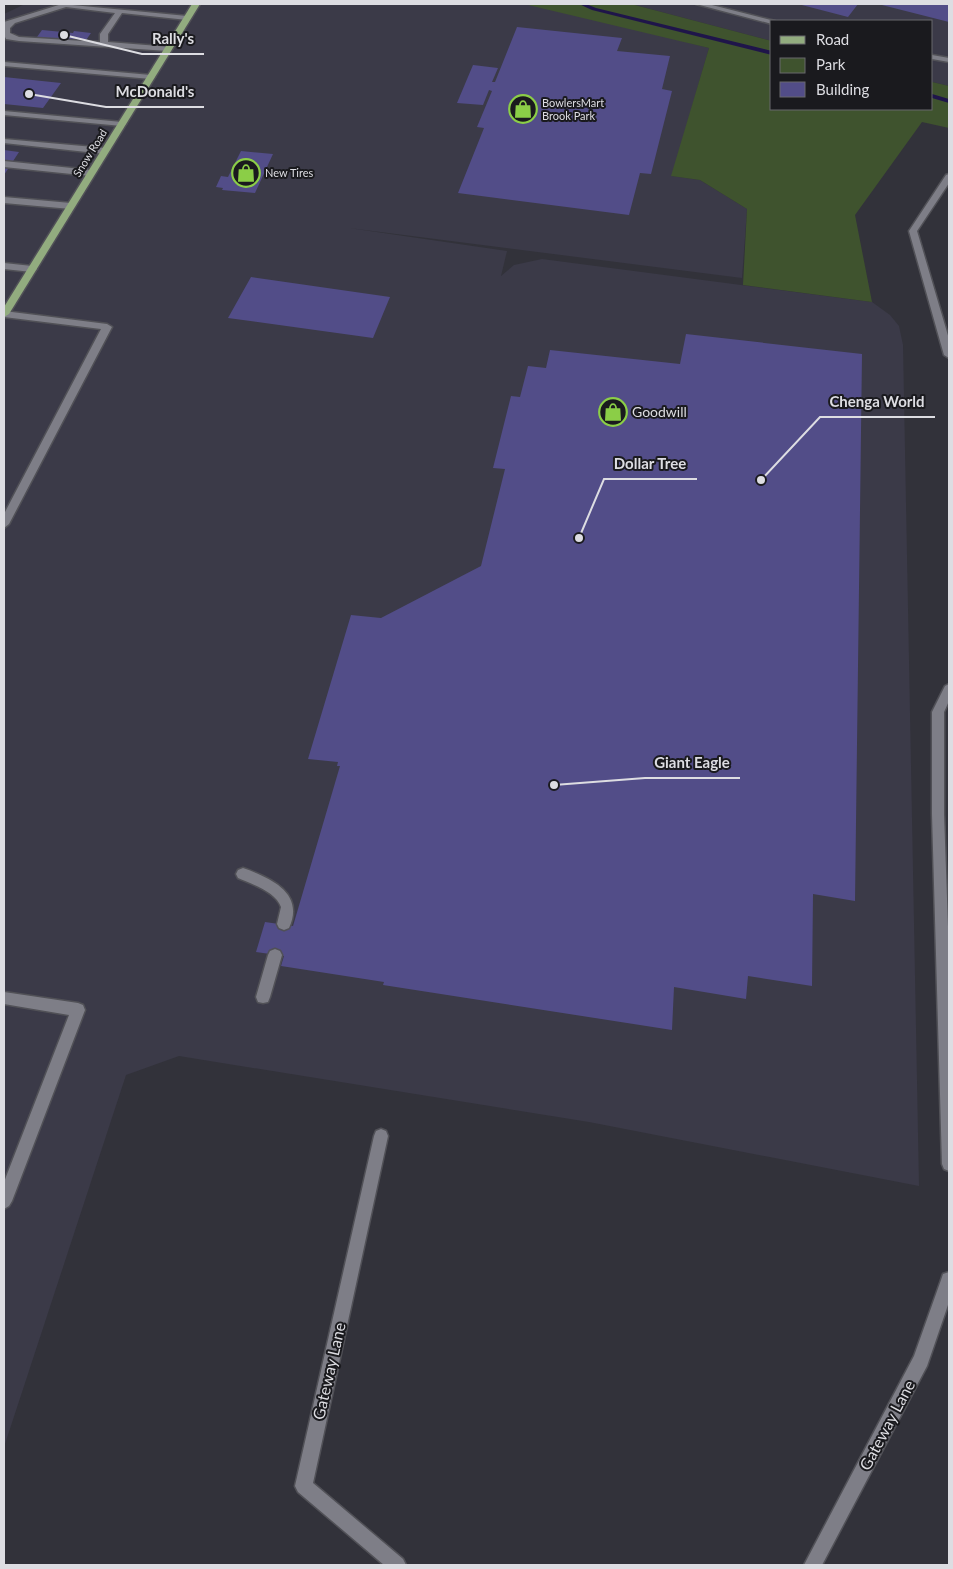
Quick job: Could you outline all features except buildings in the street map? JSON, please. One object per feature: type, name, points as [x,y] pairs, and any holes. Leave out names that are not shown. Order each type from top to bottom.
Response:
[{"type":"main road","name":"Snow Road","points":[[4,314],[7,304],[32,269],[196,4]]},
{"type":"street","points":[[4,24],[66,4],[187,18]]},
{"type":"street","points":[[700,4],[770,22]]},
{"type":"street","points":[[104,43],[104,34],[120,11]]},
{"type":"street","points":[[12,22],[6,28],[6,33],[9,37],[82,45],[104,43],[168,49]]},
{"type":"street","points":[[4,42],[79,49],[93,48],[104,43]]},
{"type":"street","points":[[933,57],[949,60]]},
{"type":"street","points":[[4,64],[150,78]]},
{"type":"street","points":[[4,68],[40,67]]},
{"type":"street","points":[[4,106],[47,111],[57,118]]},
{"type":"street","points":[[4,113],[122,124]]},
{"type":"street","points":[[4,141],[105,151]]},
{"type":"street","points":[[4,164],[92,173]]},
{"type":"street","points":[[949,177],[913,231],[949,355]]},
{"type":"street","points":[[4,200],[71,206]]},
{"type":"street","points":[[4,266],[32,269]]},
{"type":"street","points":[[4,314],[107,327],[4,524]]},
{"type":"street","points":[[949,688],[938,712],[938,814],[949,1164]]},
{"type":"street","points":[[243,874],[264,884],[285,900],[287,907],[284,924]]},
{"type":"street","points":[[263,997],[275,955]]},
{"type":"street","points":[[4,999],[78,1010],[4,1202]]},
{"type":"street","name":"Gateway Lane","points":[[381,1136],[304,1486],[397,1565]]},
{"type":"street","name":"Gateway Lane","points":[[813,1565],[921,1360],[949,1280]]},
{"type":"shaded area","points":[[25,4],[538,4],[709,48],[672,176],[700,180],[747,209],[742,278],[349,228],[507,251],[501,276],[514,265],[542,259],[872,302],[890,315],[899,326],[903,345],[919,1186],[589,1122],[179,1056],[126,1075],[4,1447],[4,14]]},
{"type":"shaded area","points":[[631,4],[949,4],[949,86],[933,82],[933,20],[770,20],[770,40]]},
{"type":"green space","points":[[524,4],[631,4],[770,40],[770,110],[933,110],[933,82],[949,86],[949,128],[922,122],[855,215],[872,302],[743,285],[747,209],[700,180],[671,176],[709,48]]},
{"type":"waterway","points":[[582,4],[594,9],[770,53]]},
{"type":"waterway","points":[[933,96],[949,101]]},
{"type":"place","name":"Rally's","points":[[64,35]]},
{"type":"place","name":"McDonald's","points":[[29,94]]},
{"type":"place","name":"BowlersMart Brook Park","points":[[523,109]]},
{"type":"place","name":"New Tires","points":[[246,173]]},
{"type":"place","name":"Goodwill","points":[[613,412]]},
{"type":"place","name":"Chenga World","points":[[761,480]]},
{"type":"place","name":"Dollar Tree","points":[[579,538]]},
{"type":"place","name":"Giant Eagle","points":[[554,785]]}]
